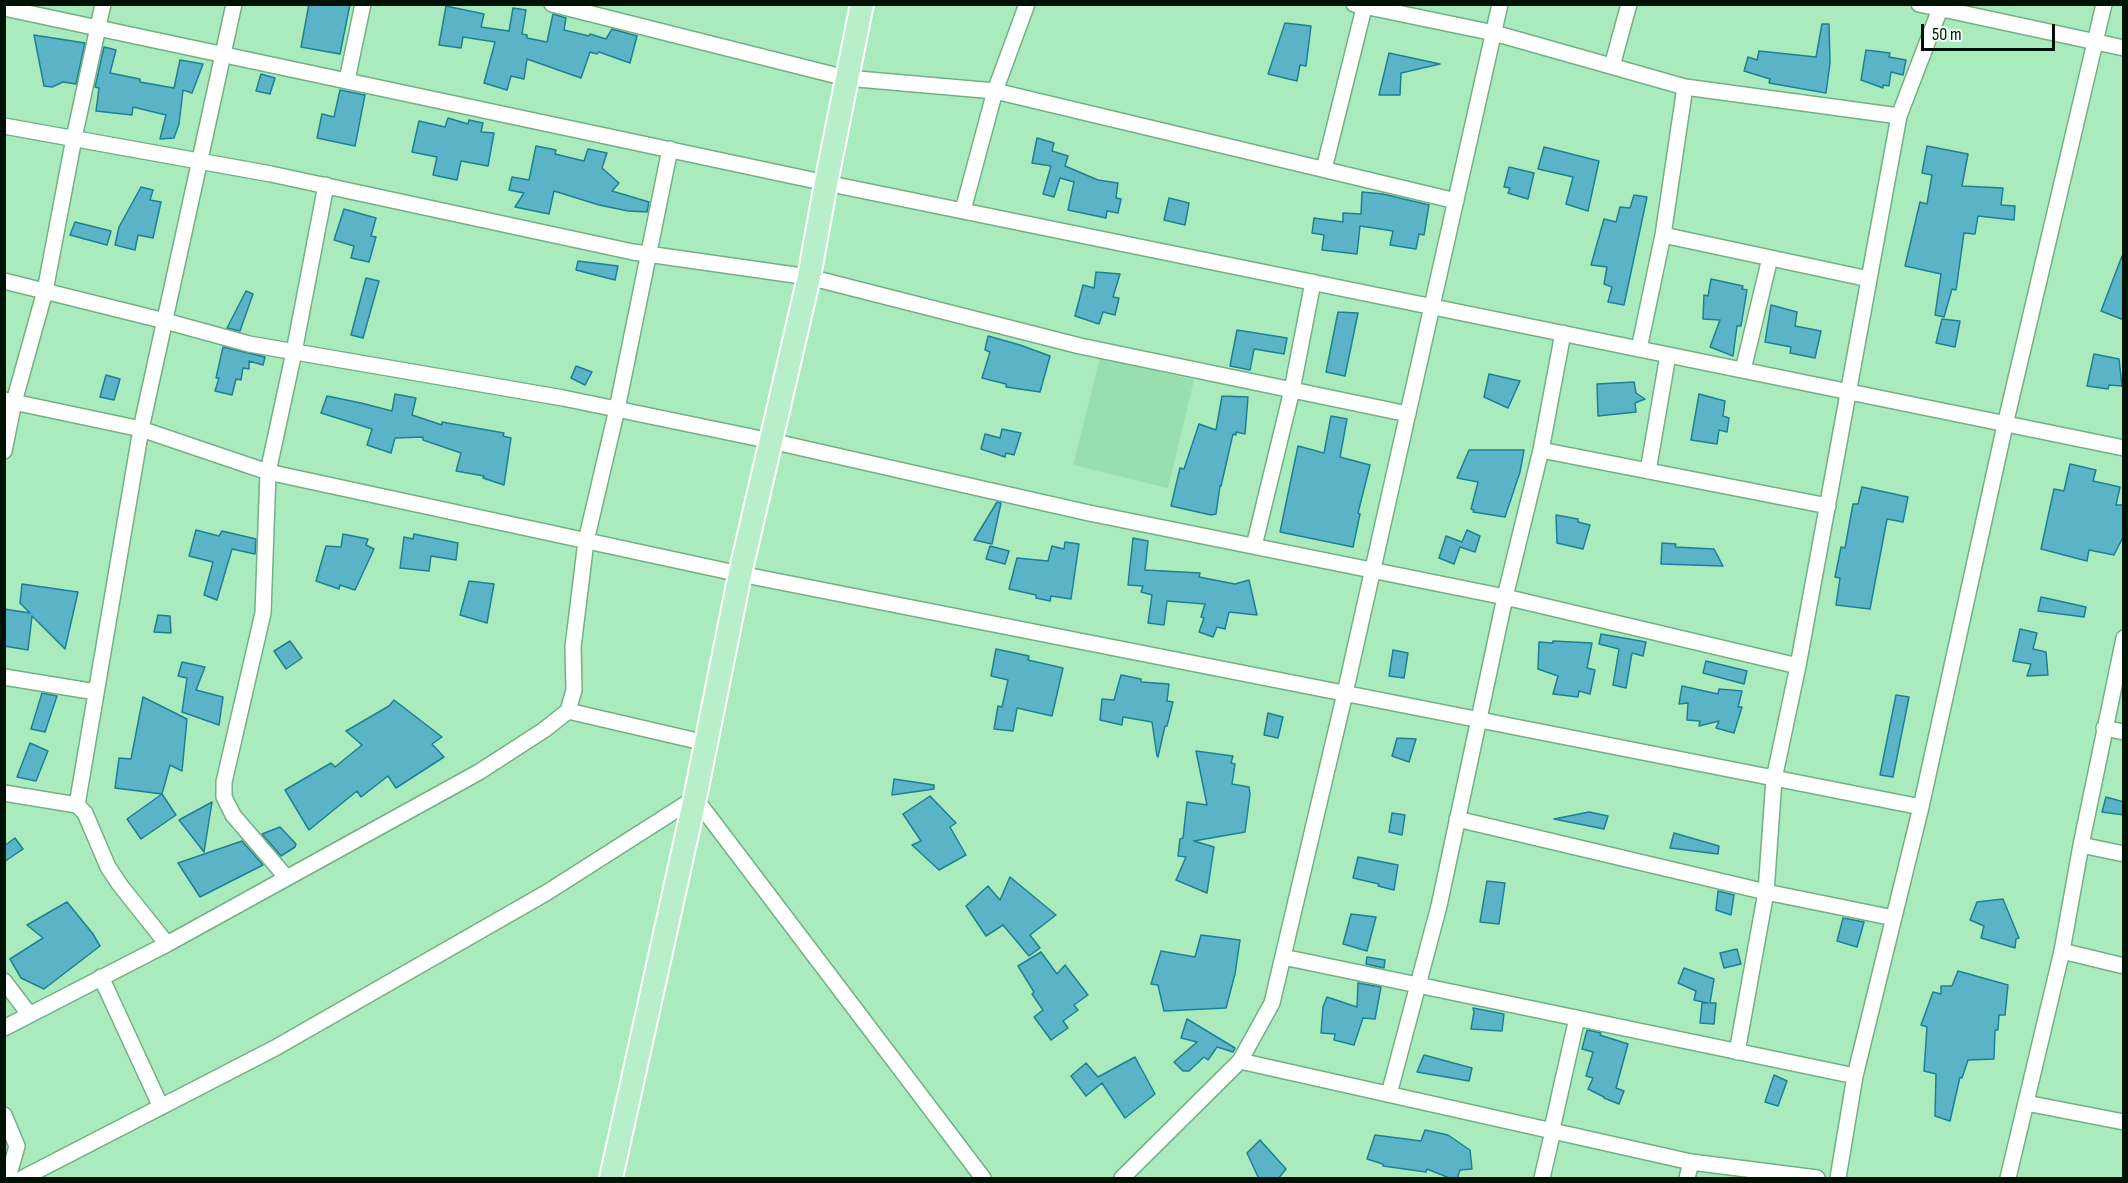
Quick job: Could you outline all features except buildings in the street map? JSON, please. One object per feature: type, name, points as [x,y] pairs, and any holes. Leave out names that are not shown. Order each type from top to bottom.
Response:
[{"type":"main road","points":[[611,1179],[695,798],[740,574],[809,277],[862,4]]},
{"type":"street","points":[[4,451],[9,401],[45,291],[74,138],[104,4]]},
{"type":"street","points":[[77,805],[141,429],[234,4]]},
{"type":"street","points":[[347,80],[363,4]]},
{"type":"street","points":[[552,4],[846,78],[995,91],[1456,201]]},
{"type":"street","points":[[963,210],[995,91],[1027,4]]},
{"type":"street","points":[[1122,1179],[1240,1061],[1272,1003],[1345,693],[1500,4]]},
{"type":"street","points":[[1612,66],[1629,4]]},
{"type":"street","points":[[1919,4],[2124,48]]},
{"type":"street","points":[[1838,1179],[1855,1077],[1920,807],[2005,425],[2097,42],[2104,4]]},
{"type":"street","points":[[1324,169],[1361,5],[1494,33],[1685,87],[1899,116]]},
{"type":"street","points":[[4,8],[826,183],[2124,448]]},
{"type":"street","points":[[1737,1052],[1766,892],[1774,779],[1798,666],[1899,116],[1940,9]]},
{"type":"street","points":[[1639,349],[1663,235],[1685,87]]},
{"type":"street","points":[[4,126],[200,160],[326,185],[648,254],[809,277],[1080,346],[1408,414]]},
{"type":"street","points":[[4,1028],[167,944],[479,772],[544,730],[568,711],[574,690],[573,647],[586,541],[617,409],[670,149]]},
{"type":"street","points":[[286,877],[233,815],[224,797],[224,782],[263,613],[268,472],[326,185]]},
{"type":"street","points":[[1663,235],[1869,279]]},
{"type":"street","points":[[1743,370],[1770,258]]},
{"type":"street","points":[[4,281],[249,344],[617,409],[771,441],[1089,513],[1505,597],[1798,666]]},
{"type":"street","points":[[1254,546],[1292,390],[1313,282]]},
{"type":"street","points":[[1389,1094],[1439,906],[1505,597],[1541,450],[1563,333]]},
{"type":"street","points":[[1648,471],[1668,355]]},
{"type":"street","points":[[9,401],[141,429],[268,472],[740,574],[1920,807]]},
{"type":"street","points":[[1541,450],[1828,506]]},
{"type":"street","points":[[2008,1179],[2062,951],[2104,728],[2124,638]]},
{"type":"street","points":[[4,677],[96,692]]},
{"type":"street","points":[[568,711],[706,743]]},
{"type":"street","points":[[2104,728],[2124,732]]},
{"type":"street","points":[[4,793],[77,805],[85,813],[108,867],[167,944]]},
{"type":"street","points":[[23,1179],[275,1048],[546,893],[695,798],[983,1179]]},
{"type":"street","points":[[1457,819],[1766,892],[1894,918]]},
{"type":"street","points":[[2081,846],[2124,854]]},
{"type":"street","points":[[2062,951],[2124,966]]},
{"type":"street","points":[[1283,957],[1855,1077]]},
{"type":"street","points":[[101,977],[160,1107]]},
{"type":"street","points":[[4,981],[28,1014]]},
{"type":"street","points":[[1564,1075],[1552,1129],[1577,1018]]},
{"type":"street","points":[[1240,1061],[1691,1162],[1817,1179]]},
{"type":"street","points":[[2026,1103],[2124,1122]]},
{"type":"street","points":[[4,1115],[17,1146],[8,1179]]},
{"type":"street","points":[[1542,1179],[1553,1131]]},
{"type":"street","points":[[1687,1179],[1691,1162]]},
{"type":"shaded area","points":[[1100,357],[1194,380],[1168,488],[1073,465]]}]
